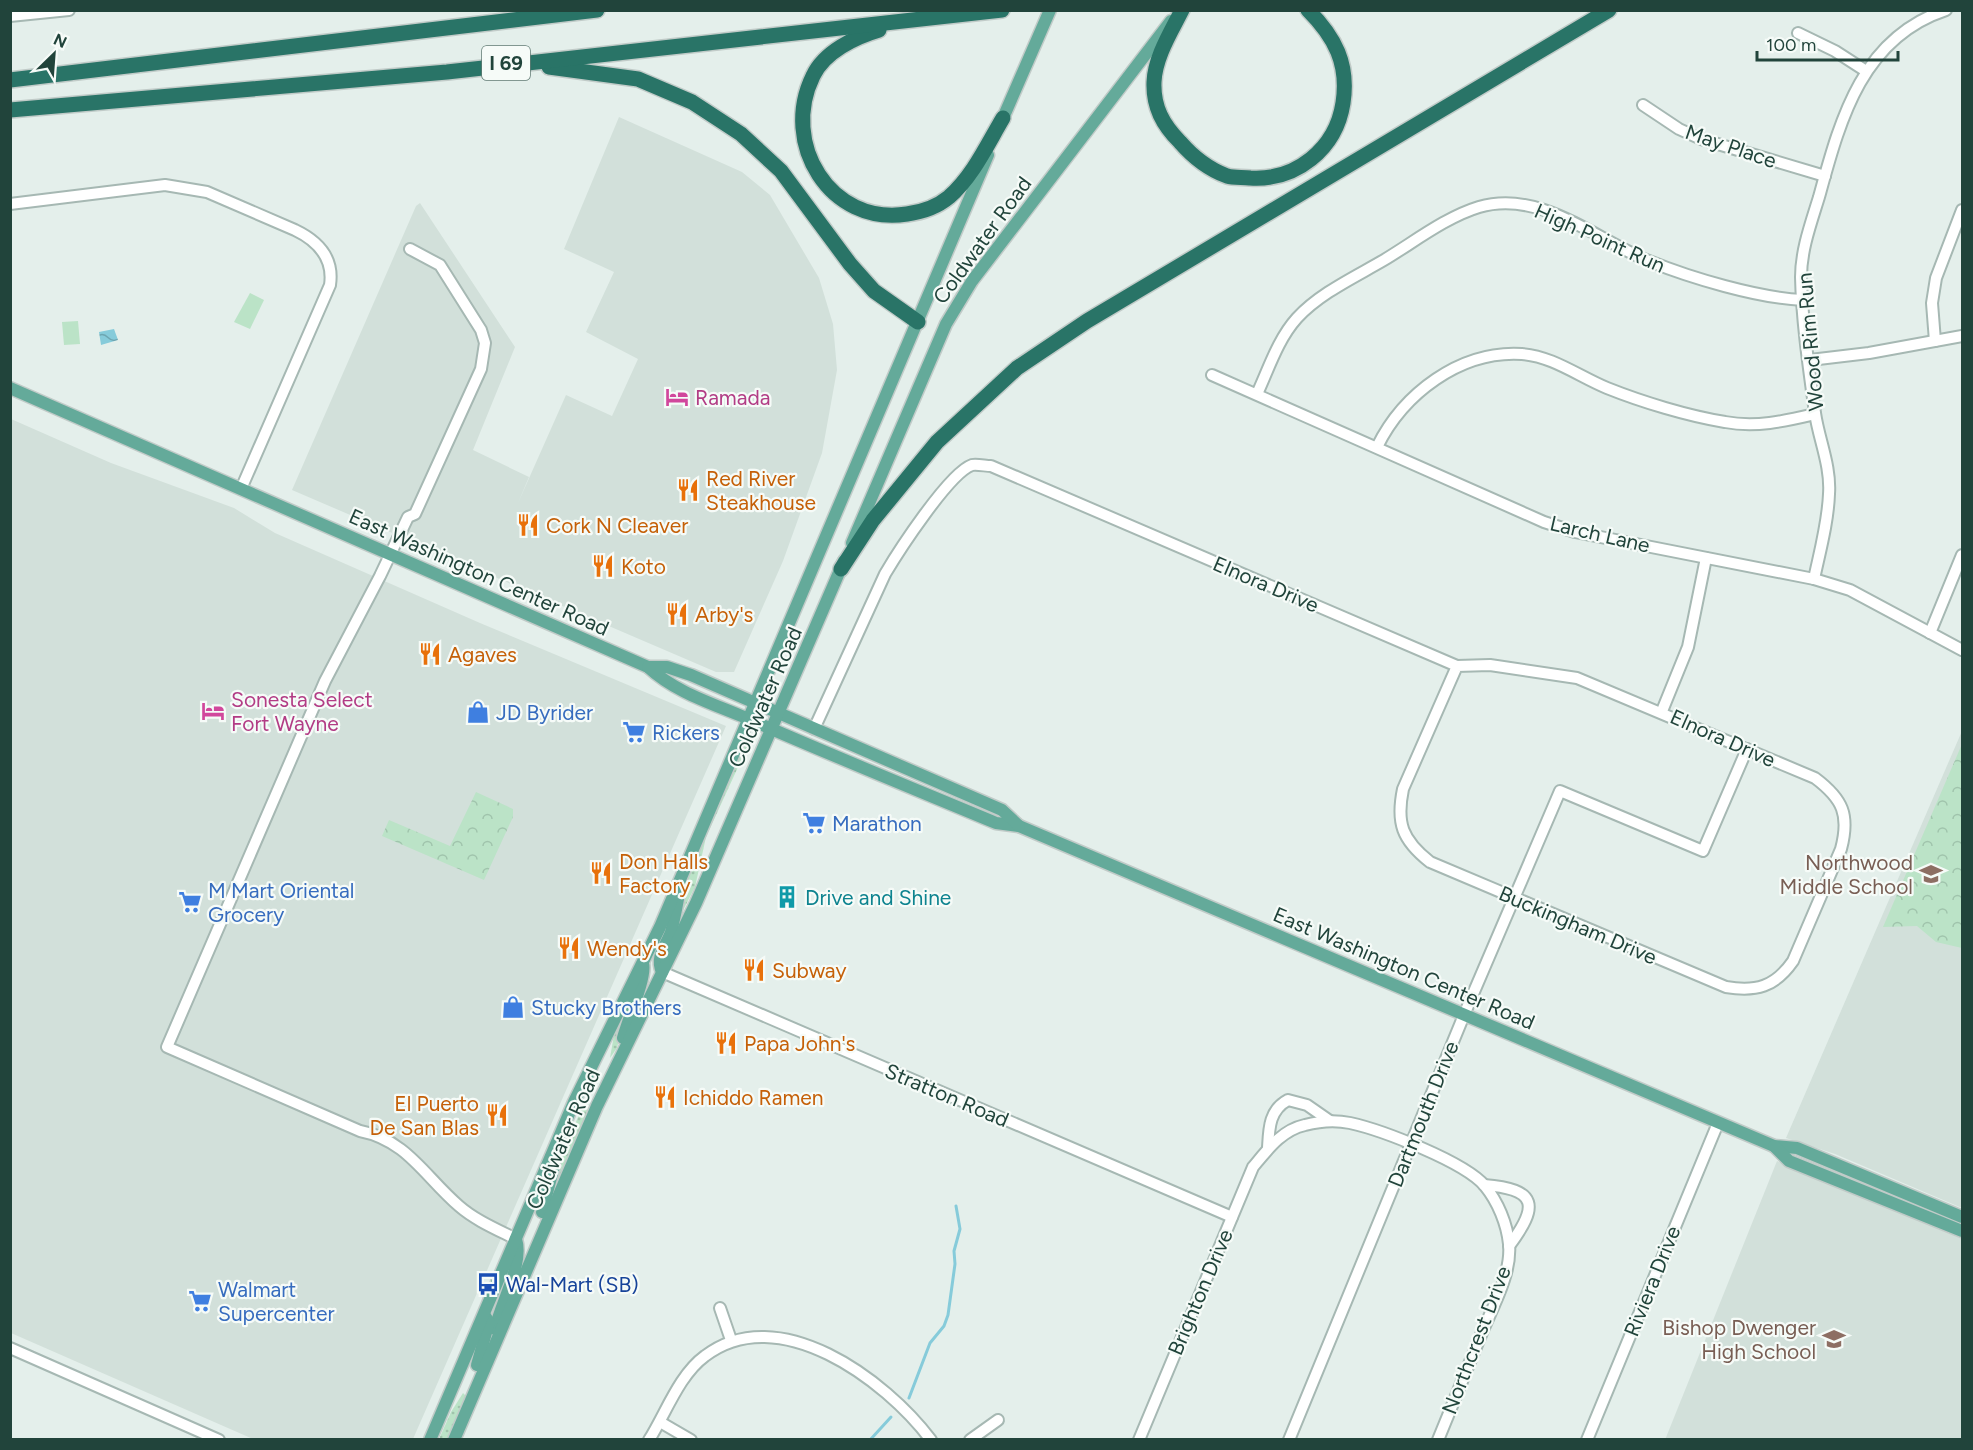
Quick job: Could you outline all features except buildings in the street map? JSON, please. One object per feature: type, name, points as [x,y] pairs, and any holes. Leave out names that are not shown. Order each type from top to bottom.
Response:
[{"type":"highway","name":"I 69","points":[[10,80],[597,10]]},
{"type":"highway","name":"I 69","points":[[10,110],[447,72],[501,64],[1002,10]]},
{"type":"highway","points":[[1181,10],[1163,39],[1157,65],[1154,83],[1162,124],[1196,159],[1229,177],[1264,179],[1290,172],[1314,158],[1331,137],[1341,112],[1346,81],[1338,52],[1326,29],[1308,10]]},
{"type":"highway","points":[[841,569],[873,520],[937,442],[1017,368],[1087,321],[1608,10]]},
{"type":"highway","points":[[914,21],[873,32],[837,48],[813,74],[804,102],[804,142],[817,174],[836,197],[868,213],[896,216],[923,212],[948,198],[970,173],[1003,118]]},
{"type":"highway","points":[[501,64],[569,68],[638,79],[692,102],[741,134],[781,171],[850,264],[874,291],[918,322]]},
{"type":"main road","name":"Coldwater Road","points":[[430,1440],[550,1156],[678,884],[1050,10]]},
{"type":"main road","name":"Coldwater Road","points":[[454,1440],[624,1049],[696,903],[946,324],[972,281],[1163,39]]},
{"type":"main road","name":"East Washington Center Road","points":[[10,388],[648,667],[675,670],[754,702],[1002,810],[1019,826]]},
{"type":"main road","name":"East Washington Center Road","points":[[648,667],[661,679],[685,692],[772,730],[996,823],[1019,826],[1774,1146],[1797,1148],[1962,1217]]},
{"type":"main road","points":[[663,972],[660,966],[661,953],[671,931],[679,895],[678,884]]},
{"type":"main road","points":[[624,1049],[622,1040],[645,975],[642,963]]},
{"type":"main road","name":"East Washington Center Road","points":[[1774,1146],[1789,1161],[1962,1231]]},
{"type":"main road","points":[[536,1248],[536,1230],[547,1201],[554,1166],[550,1156]]},
{"type":"main road","points":[[495,1343],[493,1336],[500,1307],[518,1261],[516,1239]]},
{"type":"main road","points":[[479,1380],[477,1365],[489,1322],[484,1315]]},
{"type":"street","points":[[10,16],[69,10]]},
{"type":"street","name":"Wood Rim Run","points":[[1814,579],[1830,493],[1827,467],[1815,414],[1803,300],[1801,274],[1806,244],[1824,176],[1846,110],[1866,71],[1895,39],[1927,17],[1946,10]]},
{"type":"street","points":[[1798,33],[1835,51],[1866,71]]},
{"type":"street","name":"May Place","points":[[1643,105],[1678,129],[1701,139],[1824,176]]},
{"type":"street","points":[[10,204],[155,185],[191,188],[308,236],[323,250],[330,266],[330,285],[241,489]]},
{"type":"street","name":"High Point Run","points":[[1257,394],[1280,343],[1298,318],[1326,294],[1453,218],[1480,207],[1506,204],[1536,207],[1557,215],[1647,261],[1781,299],[1803,300]]},
{"type":"street","points":[[1935,341],[1932,303],[1936,278],[1962,210]]},
{"type":"street","points":[[410,249],[440,265],[481,330],[485,344],[481,369],[415,514],[408,517],[325,681],[215,931],[167,1047],[360,1131],[387,1139],[418,1161],[459,1206],[516,1239]]},
{"type":"street","points":[[1810,360],[1869,353],[1962,336]]},
{"type":"street","points":[[1377,447],[1406,402],[1435,380],[1474,359],[1523,354],[1567,368],[1605,388],[1726,423],[1766,425],[1815,414]]},
{"type":"street","name":"Larch Lane","points":[[1212,375],[1544,522],[1575,532],[1814,579],[1850,591],[1962,650]]},
{"type":"street","name":"Elnora Drive","points":[[814,729],[885,574],[952,480],[972,465],[991,466],[1457,666],[1490,665],[1576,678],[1662,711],[1815,778],[1833,791],[1843,809],[1846,830],[1841,849],[1793,961],[1783,975],[1768,986]]},
{"type":"street","points":[[1930,633],[1962,555]]},
{"type":"street","points":[[1662,711],[1688,647],[1706,558]]},
{"type":"street","name":"Buckingham Drive","points":[[1457,666],[1403,789],[1399,809],[1402,829],[1413,848],[1430,862],[1726,987],[1747,991],[1768,986]]},
{"type":"street","name":"Dartmouth Drive","points":[[1289,1440],[1464,1015],[1560,791],[1702,851],[1747,749]]},
{"type":"street","name":"Stratton Road","points":[[663,972],[1232,1217]]},
{"type":"street","name":"Brighton Drive","points":[[1268,1148],[1273,1114],[1277,1107],[1288,1100],[1307,1105],[1330,1121]]},
{"type":"street","name":"Brighton Drive","points":[[1139,1440],[1253,1167],[1268,1148],[1292,1130],[1330,1121],[1370,1128],[1411,1145]]},
{"type":"street","name":"Riviera Drive","points":[[1587,1440],[1718,1123]]},
{"type":"street","name":"Northcrest Drive","points":[[1411,1145],[1450,1162],[1484,1185],[1497,1204],[1506,1226],[1509,1246],[1501,1287],[1438,1440]]},
{"type":"street","points":[[1484,1185],[1510,1187],[1523,1193],[1528,1202],[1530,1215],[1509,1246]]},
{"type":"street","points":[[720,1308],[731,1340]]},
{"type":"street","points":[[650,1440],[680,1386],[703,1357],[731,1340],[763,1336],[798,1341],[841,1361],[883,1390],[931,1440]]},
{"type":"street","points":[[10,1348],[219,1440]]},
{"type":"street","points":[[970,1440],[998,1420]]},
{"type":"street","points":[[660,1422],[691,1440]]},
{"type":"shaded area","points":[[619,117],[742,172],[770,195],[819,278],[833,324],[837,370],[822,453],[783,561],[734,672],[716,672],[292,490],[416,206],[420,203],[515,347],[473,450],[529,477],[518,503],[566,395],[612,416],[638,359],[586,332],[614,272],[564,249]]},
{"type":"shaded area","points":[[11,419],[111,463],[234,508],[275,533],[480,623],[726,726],[413,1439],[253,1439],[11,1333]]},
{"type":"shaded area","name":"Northwood Middle School","points":[[1962,731],[1962,1208],[1835,1154],[1786,1138]]},
{"type":"shaded area","name":"Bishop Dwenger High School","points":[[1777,1161],[1962,1239],[1962,1439],[1665,1440]]},
{"type":"green space","points":[[250,293],[264,300],[250,329],[234,322]]},
{"type":"green space","points":[[78,321],[80,344],[64,345],[62,322]]},
{"type":"green space","points":[[746,739],[750,741],[706,837],[695,887],[676,924],[685,885]]},
{"type":"green space","points":[[1962,744],[1962,948],[1936,942],[1917,926],[1883,927]]},
{"type":"green space","points":[[476,792],[513,809],[513,817],[484,880],[382,836],[389,820],[450,846]]},
{"type":"green space","points":[[627,1009],[617,1048],[610,1058],[614,1035]]},
{"type":"green space","points":[[590,1095],[586,1116],[552,1195],[561,1157],[587,1096]]},
{"type":"green space","points":[[463,1393],[466,1396],[447,1439],[439,1439],[451,1412]]},
{"type":"water","points":[[114,329],[118,340],[101,345],[99,332]]},
{"type":"waterway","points":[[909,1398],[930,1343],[944,1326],[948,1315],[955,1264],[954,1251],[960,1229],[956,1206]]},
{"type":"waterway","points":[[870,1440],[891,1417]]},
{"type":"place","name":"Ramada","points":[[677,397]]},
{"type":"place","name":"Red River Steakhouse","points":[[688,490]]},
{"type":"place","name":"Cork N Cleaver","points":[[528,525]]},
{"type":"place","name":"Koto","points":[[603,566]]},
{"type":"place","name":"Arby's","points":[[677,614]]},
{"type":"place","name":"Agaves","points":[[430,654]]},
{"type":"place","name":"Sonesta Select Fort Wayne","points":[[213,711]]},
{"type":"place","name":"JD Byrider","points":[[478,712]]},
{"type":"place","name":"Rickers","points":[[634,732]]},
{"type":"place","name":"Marathon","points":[[814,823]]},
{"type":"place","name":"Don Halls Factory","points":[[601,873]]},
{"type":"place","name":"Northwood Middle School","points":[[1931,874]]},
{"type":"place","name":"Drive and Shine","points":[[787,897]]},
{"type":"place","name":"M Mart Oriental Grocery","points":[[190,902]]},
{"type":"place","name":"Wendy's","points":[[569,948]]},
{"type":"place","name":"Subway","points":[[754,970]]},
{"type":"place","name":"Stucky Brothers","points":[[513,1007]]},
{"type":"place","name":"Papa John's","points":[[726,1043]]},
{"type":"place","name":"Ichiddo Ramen","points":[[665,1097]]},
{"type":"place","name":"El Puerto De San Blas","points":[[497,1115]]},
{"type":"place","name":"Wal-Mart (SB)","points":[[488,1284]]},
{"type":"place","name":"Walmart Supercenter","points":[[200,1301]]},
{"type":"place","name":"Bishop Dwenger High School","points":[[1834,1339]]}]
